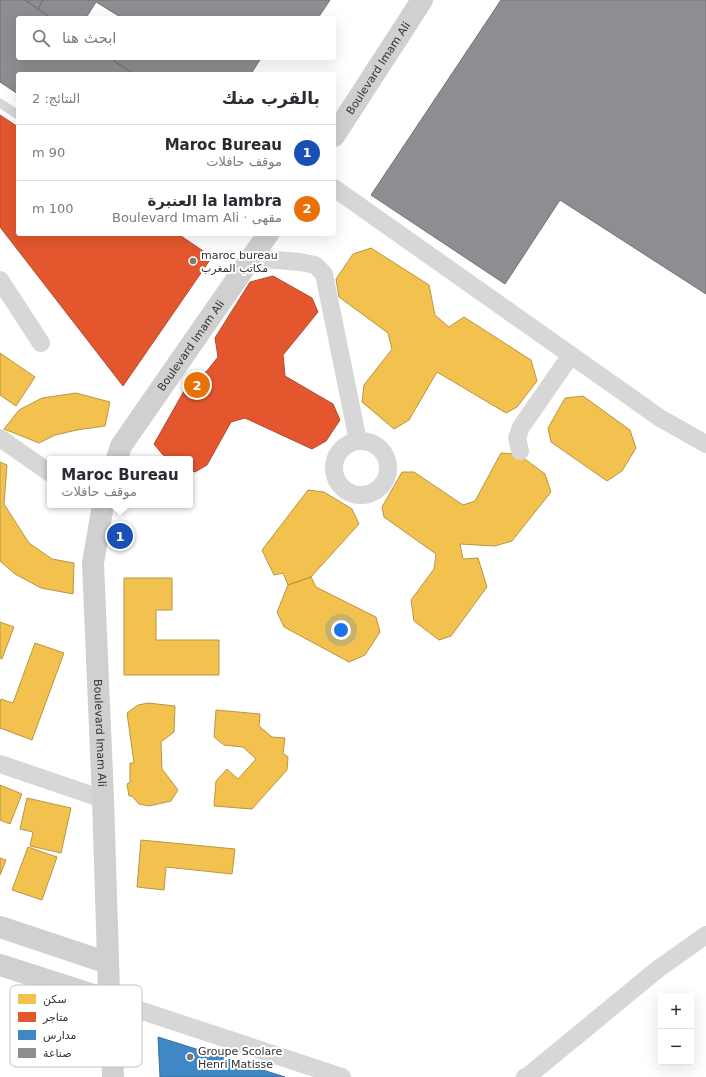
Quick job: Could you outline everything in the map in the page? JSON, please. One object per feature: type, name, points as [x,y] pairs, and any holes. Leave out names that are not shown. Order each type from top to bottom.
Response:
[{"type":"street","name":"Boulevard Imam Ali","points":[[336,133],[422,0]]},
{"type":"street","points":[[336,189],[660,418],[706,444]]},
{"type":"street","name":"Boulevard Imam Ali","points":[[118,456],[121,446],[267,236]]},
{"type":"street","points":[[252,258],[300,262],[315,265],[324,274],[358,441]]},
{"type":"street","points":[[0,280],[41,344]]},
{"type":"street","points":[[520,451],[517,438],[521,427],[571,355]]},
{"type":"street","points":[[0,438],[47,471]]},
{"type":"street","name":"Boulevard Imam Ali","points":[[100,508],[93,563],[103,799],[109,985]]},
{"type":"street","points":[[0,764],[103,799]]},
{"type":"street","points":[[0,927],[108,963]]},
{"type":"street","points":[[525,1077],[658,969],[706,935]]},
{"type":"street","points":[[0,965],[62,985]]},
{"type":"street","points":[[142,1011],[342,1077]]},
{"type":"street","name":"Boulevard Imam Ali","points":[[112,1067],[113,1077]]},
{"type":"lane","points":[[0,103],[16,114]]},
{"type":"building: سكن","points":[[371,248],[429,285],[435,315],[449,327],[464,317],[531,360],[537,381],[517,407],[506,413],[437,372],[409,420],[394,429],[362,402],[364,385],[392,349],[388,333],[339,297],[336,279],[353,254]]},
{"type":"building: سكن","points":[[0,353],[35,377],[16,406],[0,395]]},
{"type":"building: سكن","points":[[76,393],[110,402],[105,426],[55,435],[39,443],[4,429],[19,410],[42,398]]},
{"type":"building: سكن","points":[[583,396],[630,430],[636,448],[622,471],[607,481],[551,442],[548,428],[565,398]]},
{"type":"building: سكن","points":[[501,453],[518,454],[545,474],[551,492],[512,541],[495,546],[460,544],[463,559],[478,558],[487,587],[451,636],[439,640],[414,621],[411,600],[434,569],[436,554],[384,517],[382,507],[402,472],[414,472],[463,505],[475,501]]},
{"type":"building: سكن","points":[[0,462],[7,465],[4,504],[29,543],[52,559],[74,563],[73,594],[41,588],[15,574],[0,561]]},
{"type":"building: سكن","points":[[308,490],[324,492],[352,509],[359,524],[311,577],[288,585],[283,573],[274,575],[262,550]]},
{"type":"building: سكن","points":[[311,577],[316,587],[376,617],[380,632],[365,655],[349,662],[284,627],[277,612],[288,585]]},
{"type":"building: سكن","points":[[124,578],[172,578],[172,610],[156,610],[156,640],[219,640],[219,675],[124,675]]},
{"type":"building: سكن","points":[[0,622],[14,627],[2,659],[0,658]]},
{"type":"building: سكن","points":[[35,643],[64,653],[32,740],[0,728],[0,703],[1,699],[13,703]]},
{"type":"building: سكن","points":[[148,703],[175,706],[174,732],[161,742],[162,769],[178,790],[171,801],[149,806],[139,804],[132,796],[129,796],[127,784],[130,782],[130,763],[134,763],[127,713],[138,705]]},
{"type":"building: سكن","points":[[216,710],[260,714],[259,726],[272,737],[285,738],[283,753],[288,757],[287,770],[252,809],[214,806],[216,781],[227,769],[238,779],[256,759],[243,747],[224,745],[214,737]]},
{"type":"building: سكن","points":[[0,785],[22,794],[10,824],[0,820]]},
{"type":"building: سكن","points":[[27,798],[71,808],[61,853],[30,846],[33,832],[20,829]]},
{"type":"building: سكن","points":[[141,840],[235,849],[232,874],[166,867],[164,890],[137,887]]},
{"type":"building: سكن","points":[[28,847],[57,857],[42,900],[12,890]]},
{"type":"building: سكن","points":[[0,858],[6,860],[0,875]]},
{"type":"building: متاجر","points":[[0,115],[16,126],[16,236],[181,236],[212,257],[123,386],[0,227]]},
{"type":"building: متاجر","points":[[273,276],[312,298],[318,312],[283,355],[285,376],[333,404],[340,420],[326,441],[312,449],[245,418],[231,422],[207,465],[195,472],[193,471],[193,456],[165,456],[154,444],[193,375],[206,372],[218,357],[215,338],[250,282]]},
{"type":"building: مدارس","name":"Groupe Scolare Henri Matisse","points":[[158,1037],[285,1077],[160,1077]]},
{"type":"building: صناعة","points":[[0,0],[25,0],[48,16],[16,16],[16,60],[113,60],[131,72],[16,72],[16,93],[0,82]]},
{"type":"building: صناعة","points":[[25,0],[43,0],[38,9]]},
{"type":"building: صناعة","points":[[43,0],[330,0],[319,16],[119,16],[96,2],[87,16],[48,16],[38,9]]},
{"type":"building: صناعة","points":[[501,0],[706,0],[706,294],[560,200],[505,284],[371,195]]},
{"type":"building: صناعة","points":[[260,60],[252,72],[131,72],[114,61]]},
{"type":"place","name":"maroc bureau مكاتب المغرب","points":[[193,261]]},
{"type":"place","name":"la lambra العنبرة","points":[[197,385]]},
{"type":"place","name":"Maroc Bureau","points":[[120,536]]},
{"type":"place","name":"Groupe Scolare Henri Matisse","points":[[190,1057]]}]
